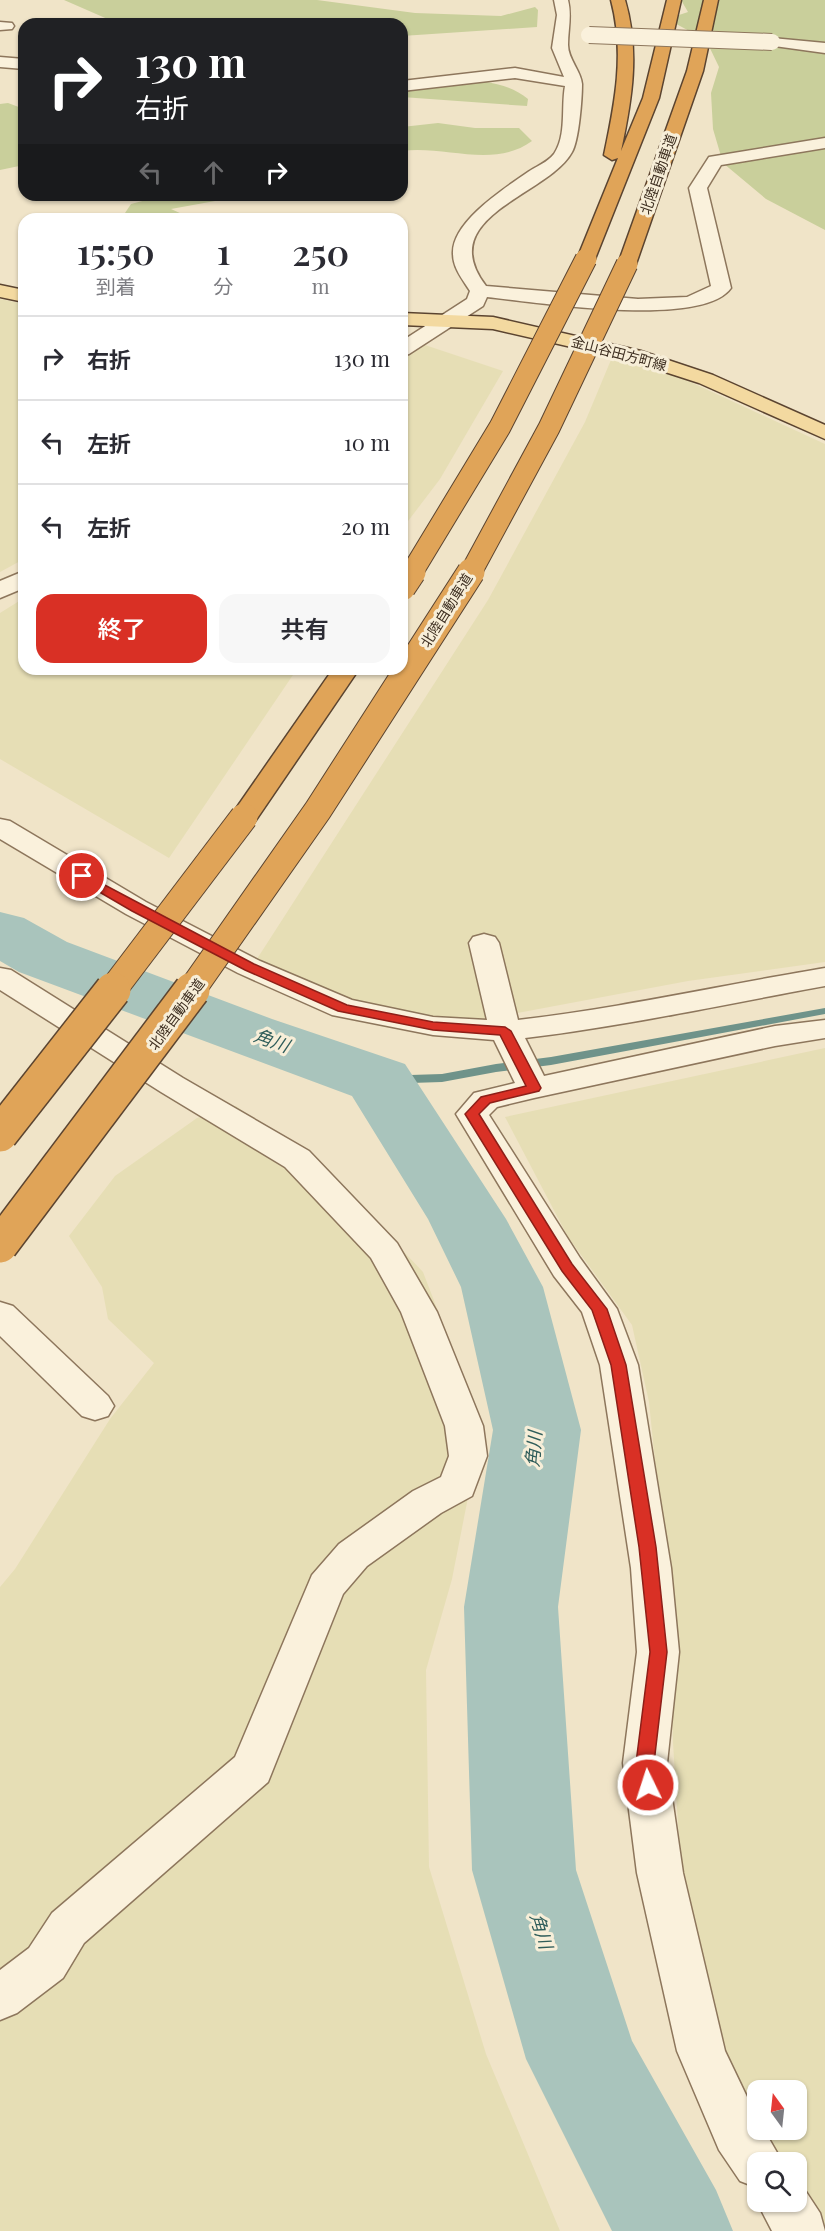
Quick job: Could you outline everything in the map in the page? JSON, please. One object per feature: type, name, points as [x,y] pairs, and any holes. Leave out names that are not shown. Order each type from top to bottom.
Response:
[{"type":"highway","points":[[596,236],[628,70],[623,15],[618,0]]},
{"type":"highway","name":"北陸自動車道","points":[[408,577],[498,431],[542,351],[586,259],[651,98],[674,0]]},
{"type":"highway","name":"北陸自動車道","points":[[408,670],[455,598],[546,436],[588,354],[627,264],[695,71],[711,0]]},
{"type":"highway","points":[[0,1134],[187,895],[342,675]]},
{"type":"highway","name":"北陸自動車道","points":[[0,1245],[124,1086],[252,908],[405,675]]},
{"type":"main road","points":[[0,291],[18,295]]},
{"type":"main road","name":"金山谷田方町線","points":[[408,319],[451,320],[527,329],[664,364],[706,379],[825,433]]},
{"type":"street","points":[[561,0],[564,15],[560,48],[574,83],[570,96],[570,130],[561,158],[509,194],[471,228],[462,251],[469,276],[480,291],[638,304],[691,303],[722,288],[698,189],[715,160],[825,143]]},
{"type":"street","points":[[562,34],[772,42],[825,48]]},
{"type":"street","points":[[0,62],[18,64]]},
{"type":"street","points":[[408,85],[515,73],[574,83]]},
{"type":"street","points":[[408,346],[476,302],[480,291]]},
{"type":"street","points":[[0,591],[18,581]]},
{"type":"street","points":[[0,827],[136,908],[249,967],[343,1008],[433,1026],[505,1031],[606,1019],[720,994],[825,977]]},
{"type":"street","points":[[484,943],[505,1031],[534,1088]]},
{"type":"street","points":[[0,977],[297,1160],[304,1167],[385,1251],[419,1312],[464,1426],[468,1456],[458,1486],[427,1502],[354,1555],[326,1586],[252,1769],[68,1928],[46,1963],[0,1998]]},
{"type":"street","points":[[750,2152],[737,2133],[701,2051],[660,1872],[645,1763],[658,1652],[643,1511],[619,1365],[599,1309],[561,1258],[472,1114],[486,1100],[534,1088],[764,1038],[825,1029]]},
{"type":"street","points":[[0,1315],[95,1406]]},
{"type":"street","points":[[790,2212],[802,2231]]},
{"type":"shaded area","points":[[0,299],[18,303],[18,562],[0,572]]},
{"type":"shaded area","points":[[425,345],[503,371],[440,479],[408,521],[408,355]]},
{"type":"shaded area","points":[[613,355],[686,380],[825,444],[825,962],[688,981],[474,1021],[416,1015],[349,999],[255,962],[488,600],[585,422]]},
{"type":"shaded area","points":[[18,602],[18,675],[293,675],[169,858],[0,759],[0,613]]},
{"type":"shaded area","points":[[825,1048],[825,2231],[807,2203],[807,2152],[776,2152],[769,2140],[807,2140],[807,2080],[747,2080],[747,2096],[715,2027],[681,1873],[673,1742],[668,1588],[649,1402],[632,1325],[568,1237],[505,1117]]},
{"type":"shaded area","points":[[236,1106],[332,1176],[423,1272],[482,1426],[452,1579],[426,1670],[429,1867],[486,2054],[560,2231],[0,2231],[0,1587],[15,1569],[110,1419],[154,1363],[108,1319],[102,1287],[69,1236],[115,1176],[197,1118]]},
{"type":"green space","points":[[64,0],[317,0],[415,13],[501,16],[535,7],[538,10],[537,27],[408,36],[408,18],[105,18]]},
{"type":"green space","points":[[681,0],[825,0],[825,230],[766,199],[723,163],[713,129],[711,93],[719,67],[706,40],[667,19],[688,12]]},
{"type":"green space","points":[[468,80],[500,85],[528,99],[527,106],[408,97],[408,81]]},
{"type":"green space","points":[[8,103],[18,107],[18,166],[0,170],[0,104]]},
{"type":"green space","points":[[438,123],[475,128],[519,128],[532,141],[502,154],[408,151],[408,126]]},
{"type":"green space","points":[[142,201],[215,201],[171,209],[180,213],[125,213],[131,204]]},
{"type":"waterway","name":"角川","points":[[0,932],[43,957],[247,1034],[379,1080],[467,1219],[502,1287],[537,1430],[511,1607],[524,1870],[582,2059],[674,2231]]},
{"type":"waterway","points":[[379,1080],[442,1078],[551,1061],[825,1011]]},
{"type":"route","points":[[82,876],[136,908],[249,967],[343,1008],[433,1026],[505,1031],[534,1088],[486,1100],[472,1114],[525,1203],[567,1267],[599,1309],[619,1365],[651,1568],[658,1652],[645,1763],[648,1785]]}]
